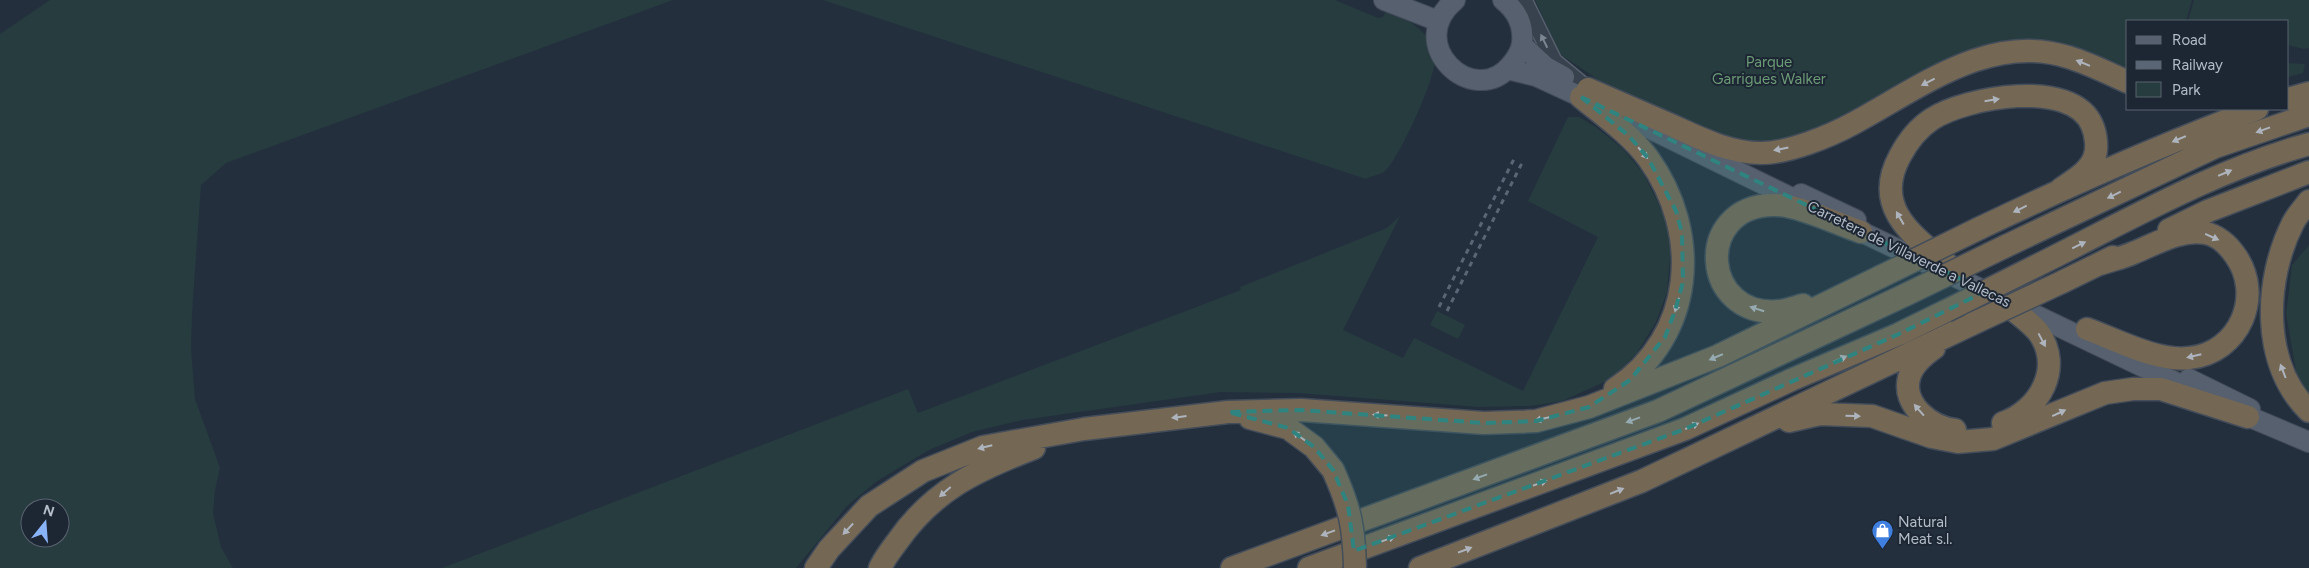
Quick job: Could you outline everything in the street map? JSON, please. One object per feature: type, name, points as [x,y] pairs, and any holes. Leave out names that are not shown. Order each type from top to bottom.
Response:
[{"type":"highway","points":[[1584,93],[1726,148],[1762,153],[1810,144],[1837,133],[1951,70],[1981,57],[2004,52],[2047,52],[2068,57],[2126,81]]},
{"type":"highway","points":[[2289,85],[2309,80]]},
{"type":"highway","points":[[1584,93],[1629,136],[1648,158],[1662,181],[1676,211],[1682,234],[1684,258],[1683,282],[1665,337],[1650,358],[1630,380],[1589,407]]},
{"type":"highway","points":[[2289,99],[2309,93]]},
{"type":"highway","points":[[1948,264],[1908,231],[1896,211],[1890,193],[1892,175],[1906,144],[1919,129],[1933,118],[1950,110],[1991,99],[2028,96],[2065,101],[2080,109],[2090,118],[2096,132],[2094,158],[2088,167],[2061,189]]},
{"type":"highway","points":[[816,568],[829,549],[869,506],[923,471],[982,446],[1084,429],[1228,412],[1301,410],[1484,423],[1536,421],[1589,407],[1718,356],[2061,189],[2184,136],[2254,110]]},
{"type":"highway","points":[[1232,568],[1658,411],[2215,147],[2309,115]]},
{"type":"highway","points":[[1309,568],[1685,429],[1791,380],[1898,334],[2193,186],[2270,155],[2309,144]]},
{"type":"highway","points":[[1420,568],[1642,481],[2208,211],[2309,172]]},
{"type":"highway","points":[[2309,201],[2294,221],[2283,246],[2275,275],[2273,334],[2279,360],[2289,387],[2309,411]]},
{"type":"highway","points":[[1855,290],[1782,311],[1764,311],[1747,306],[1731,297],[1721,283],[1716,264],[1717,248],[1724,230],[1737,215],[1753,207],[1760,206],[1775,205],[1793,208],[1861,232]]},
{"type":"highway","points":[[2087,329],[2165,358],[2190,358],[2210,352],[2229,340],[2241,322],[2248,304],[2248,281],[2239,261],[2228,244],[2207,233],[2184,232],[2100,264]]},
{"type":"highway","points":[[1962,329],[1920,359],[1909,377],[1909,395],[1917,410],[1928,420],[1944,429],[1965,431],[1988,428],[2009,421],[2026,411],[2040,396],[2047,383],[2050,367],[2046,347],[2038,332],[1995,295]]},
{"type":"highway","points":[[1753,428],[1820,414],[1872,416],[1932,438],[1958,442],[1993,439],[2105,393],[2133,388],[2160,389],[2248,417]]},
{"type":"highway","points":[[1228,412],[1288,428],[1314,447],[1333,470],[1348,505],[1354,536],[1355,568]]},
{"type":"highway","points":[[880,568],[912,520],[951,486],[996,462],[1084,429]]},
{"type":"main road","points":[[1384,0],[1438,20]]},
{"type":"main road","points":[[1455,0],[1446,8],[1438,20],[1436,34],[1438,49],[1444,61],[1454,71],[1467,78],[1481,79],[1495,76],[1507,69],[1517,58],[1522,45],[1523,31],[1512,1]]},
{"type":"main road","name":"Carretera de Villaverde a Vallecas","points":[[1522,45],[1546,67],[1584,93],[1659,133],[2248,417],[2309,442]]},
{"type":"main road","name":"Carretera de Villaverde a Vallecas","points":[[1507,69],[1536,76],[1584,93],[1638,116],[2087,329],[2252,410],[2309,431]]},
{"type":"street","points":[[1512,1],[1554,61],[1584,93]]},
{"type":"highlighted area","points":[[1581,97],[1986,291],[1899,334],[1685,429],[1354,551],[1348,505],[1333,470],[1314,447],[1288,428],[1228,412],[1301,410],[1484,423],[1536,421],[1589,407],[1630,380],[1665,337],[1675,311],[1683,282],[1682,233],[1676,211],[1648,158],[1629,136]]},
{"type":"green space","points":[[50,0],[673,0],[226,163],[201,185],[191,348],[195,399],[220,468],[215,490],[213,513],[221,547],[233,568],[0,568],[0,34]]},
{"type":"green space","points":[[823,0],[1335,0],[1378,18],[1383,17],[1386,11],[1402,17],[1423,32],[1428,39],[1435,55],[1435,64],[1424,97],[1398,152],[1384,172],[1366,179]]},
{"type":"green space","name":"Parque Garrigues Walker","points":[[1535,0],[2192,0],[2186,20],[2126,20],[2126,71],[2038,42],[1782,142],[1741,140],[1685,122],[1615,91],[1560,54]]},
{"type":"green space","points":[[2194,0],[2309,0],[2309,48],[2304,49],[2289,45],[2289,20],[2188,20]]},
{"type":"green space","points":[[2289,63],[2305,64],[2303,73],[2289,77]]},
{"type":"green space","points":[[1568,117],[1579,117],[1596,127],[1624,150],[1643,173],[1667,223],[1671,244],[1667,292],[1656,322],[1637,353],[1611,379],[1562,401],[1531,406],[1479,407],[1298,393],[1221,392],[1022,420],[972,432],[929,450],[877,481],[847,506],[796,568],[442,568],[908,389],[918,413],[1241,290],[1240,287],[1387,228],[1400,216],[1343,330],[1403,358],[1414,338],[1523,391],[1598,237],[1528,201]]},
{"type":"green space","points":[[2309,245],[2309,396],[2297,376],[2286,314],[2292,265]]},
{"type":"green space","points":[[1437,311],[1465,325],[1458,339],[1430,325]]},
{"type":"railway","points":[[1439,307],[1514,159]]},
{"type":"railway","points":[[1447,311],[1522,163]]},
{"type":"place","name":"Natural Meat s.l.","points":[[1882,550]]}]
